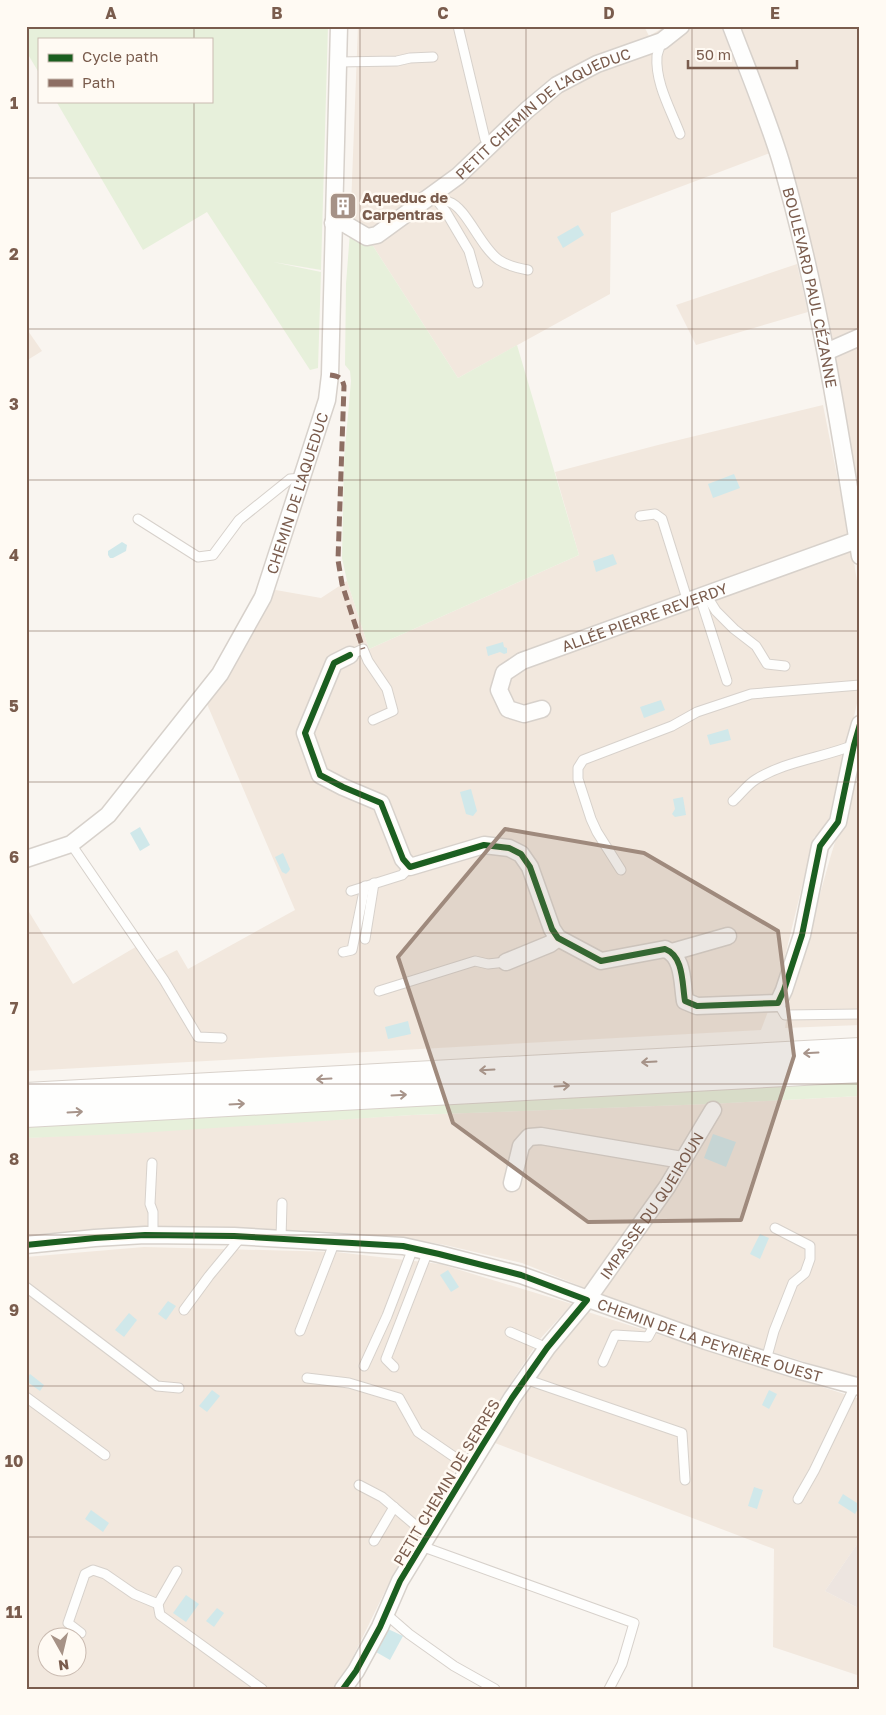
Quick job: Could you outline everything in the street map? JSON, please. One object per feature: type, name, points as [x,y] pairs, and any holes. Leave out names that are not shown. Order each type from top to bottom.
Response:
[{"type":"main road","points":[[26,1095],[860,1050]]},
{"type":"main road","points":[[26,1115],[860,1070]]},
{"type":"street","name":"CHEMIN DE L'AQUEDUC","points":[[26,859],[71,844],[108,815],[220,674],[263,597],[327,400],[330,375],[332,224],[339,26]]},
{"type":"street","name":"PETIT CHEMIN DE L'AQUEDUC","points":[[332,224],[345,224],[368,237],[377,235],[435,198],[490,144],[557,85],[597,64],[662,41],[681,26]]},
{"type":"street","name":"BOULEVARD PAUL CÉZANNE","points":[[731,26],[780,160],[799,234],[826,352],[859,548]]},
{"type":"street","points":[[826,352],[860,337]]},
{"type":"street","name":"ALLÉE PIERRE REVERDY","points":[[542,710],[524,714],[508,709],[499,690],[504,673],[522,661],[698,598],[859,548]]},
{"type":"street","points":[[350,655],[334,663],[305,733],[320,775],[381,803],[402,859],[410,867],[484,845],[509,848],[521,854],[530,867],[552,929],[558,938],[601,961],[665,949],[672,952],[678,958],[685,1001],[697,1006],[778,1003],[802,935],[820,846],[838,822],[860,724]]},
{"type":"street","points":[[672,952],[728,936]]},
{"type":"street","points":[[506,962],[550,944],[558,938]]},
{"type":"street","name":"IMPASSE DU QUEIROUN","points":[[587,1300],[666,1188],[713,1110]]},
{"type":"street","points":[[512,1183],[521,1146],[528,1137],[541,1136],[682,1160]]},
{"type":"street","name":"CHEMIN DE LA PEYRIÈRE OUEST","points":[[26,1245],[95,1238],[153,1235],[242,1236],[403,1246],[521,1276],[655,1324],[766,1360],[857,1386]]},
{"type":"street","name":"PETIT CHEMIN DE SERRES","points":[[343,1689],[356,1671],[386,1614],[400,1581],[469,1466],[547,1348],[587,1300]]},
{"type":"lane","points":[[458,26],[485,139],[490,144]]},
{"type":"lane","points":[[662,41],[657,54],[658,71],[662,88],[680,134]]},
{"type":"lane","points":[[338,62],[398,61],[410,58],[433,57]]},
{"type":"lane","points":[[435,198],[450,202],[463,214],[482,243],[498,259],[511,267],[528,270]]},
{"type":"lane","points":[[435,198],[446,212],[469,251],[478,283]]},
{"type":"lane","points":[[138,519],[198,557],[213,555],[239,520],[290,479],[302,478]]},
{"type":"lane","points":[[640,516],[655,514],[662,519],[698,598],[727,681]]},
{"type":"lane","points":[[698,598],[756,646],[767,664],[785,666]]},
{"type":"lane","points":[[350,655],[364,649],[368,661],[387,689],[393,710],[373,720]]},
{"type":"lane","points":[[621,870],[591,819],[578,779],[578,768],[583,760],[672,726],[697,712],[751,694],[860,685]]},
{"type":"lane","points":[[733,801],[754,780],[781,767],[854,745]]},
{"type":"lane","points":[[71,844],[164,980],[198,1037],[222,1038]]},
{"type":"lane","points":[[351,891],[402,875],[410,867]]},
{"type":"lane","points":[[365,938],[374,883]]},
{"type":"lane","points":[[343,952],[352,950],[365,886]]},
{"type":"lane","points":[[379,991],[475,961],[488,964],[506,962]]},
{"type":"lane","points":[[778,1003],[785,1015],[860,1014]]},
{"type":"lane","points":[[152,1163],[150,1204],[153,1212],[153,1235]]},
{"type":"lane","points":[[281,1238],[282,1203]]},
{"type":"lane","points":[[766,1360],[774,1331],[793,1283],[805,1273],[810,1259],[810,1246],[775,1228]]},
{"type":"lane","points":[[184,1310],[242,1236]]},
{"type":"lane","points":[[300,1331],[335,1241]]},
{"type":"lane","points":[[364,1366],[420,1250]]},
{"type":"lane","points":[[394,1367],[386,1359],[420,1250]]},
{"type":"lane","points":[[26,1287],[157,1386],[179,1388]]},
{"type":"lane","points":[[603,1362],[615,1335],[648,1337],[655,1324]]},
{"type":"lane","points":[[510,1332],[547,1348]]},
{"type":"lane","points":[[308,1378],[349,1383],[399,1398],[418,1432],[469,1466]]},
{"type":"lane","points":[[525,1379],[682,1433],[684,1480]]},
{"type":"lane","points":[[798,1499],[857,1386]]},
{"type":"lane","points":[[26,1397],[105,1455]]},
{"type":"lane","points":[[359,1484],[382,1497],[394,1507],[424,1541],[634,1623],[622,1664],[609,1689]]},
{"type":"lane","points":[[374,1541],[394,1507]]},
{"type":"lane","points":[[74,1628],[68,1623],[85,1574],[94,1570],[105,1574],[134,1594],[158,1604]]},
{"type":"lane","points":[[177,1571],[158,1604],[160,1614],[262,1689]]},
{"type":"lane","points":[[386,1614],[409,1634],[454,1666],[495,1689]]},
{"type":"highlighted area","points":[[505,829],[644,853],[778,931],[794,1056],[741,1220],[588,1222],[453,1123],[398,957]]},
{"type":"shaded area","points":[[358,26],[644,26],[649,36],[666,26],[721,26],[770,153],[611,213],[610,294],[458,378],[373,246],[350,232]]},
{"type":"shaded area","points":[[739,26],[860,26],[860,500],[840,403],[814,255],[787,155]]},
{"type":"shaded area","points":[[797,264],[808,312],[696,345],[676,305]]},
{"type":"shaded area","points":[[26,328],[42,351],[26,361]]},
{"type":"shaded area","points":[[823,405],[860,600],[860,690],[825,833],[814,837],[778,985],[761,1030],[26,1071],[26,907],[73,984],[139,945],[151,963],[177,950],[188,969],[295,910],[207,704],[270,589],[321,598],[347,581],[369,649],[579,555],[555,472]]},
{"type":"shaded area","points":[[860,763],[860,1025],[785,1028],[789,1004],[831,855]]},
{"type":"shaded area","points":[[860,1096],[860,1379],[656,1316],[522,1263],[445,1245],[400,1237],[145,1226],[26,1237],[26,1138],[412,1115],[710,1104]]},
{"type":"shaded area","points":[[144,1247],[336,1252],[440,1264],[572,1304],[540,1339],[471,1443],[392,1577],[348,1667],[335,1689],[26,1689],[26,1257]]},
{"type":"shaded area","points":[[588,1312],[860,1399],[860,1540],[825,1591],[860,1609],[860,1676],[773,1647],[774,1549],[495,1443],[553,1352]]},
{"type":"shaded area","points":[[860,1540],[860,1609],[825,1591]]},
{"type":"green space","points":[[26,26],[328,26],[321,270],[273,262],[321,272],[318,368],[310,370],[207,212],[143,250],[57,102],[212,102],[212,38],[38,38],[38,71],[26,51]]},
{"type":"green space","points":[[350,232],[373,246],[458,378],[517,345],[579,555],[369,649],[347,581],[342,558],[344,459],[351,381],[350,371],[345,365],[346,284]]},
{"type":"green space","points":[[860,1078],[860,1096],[710,1104],[412,1115],[123,1134],[26,1138],[26,1123]]},
{"type":"water","points":[[578,225],[584,235],[563,248],[557,237]]},
{"type":"water","points":[[734,474],[740,488],[713,498],[708,484]]},
{"type":"water","points":[[122,542],[127,545],[126,551],[110,558],[108,551]]},
{"type":"water","points":[[613,554],[617,564],[596,572],[593,561]]},
{"type":"water","points":[[503,642],[504,647],[507,648],[507,653],[500,652],[488,656],[486,647]]},
{"type":"water","points":[[661,700],[665,710],[644,718],[640,707]]},
{"type":"water","points":[[728,729],[731,740],[710,745],[707,735]]},
{"type":"water","points":[[471,789],[477,811],[473,816],[466,814],[460,792]]},
{"type":"water","points":[[683,797],[686,815],[675,817],[672,814],[675,809],[673,799]]},
{"type":"water","points":[[140,827],[150,845],[140,851],[130,833]]},
{"type":"water","points":[[283,853],[290,869],[286,874],[282,872],[275,857]]},
{"type":"water","points":[[408,1021],[411,1034],[388,1039],[385,1027]]},
{"type":"water","points":[[713,1134],[736,1142],[726,1167],[704,1158]]},
{"type":"water","points":[[760,1234],[769,1238],[760,1259],[750,1254]]},
{"type":"water","points":[[448,1270],[459,1287],[451,1292],[440,1275]]},
{"type":"water","points":[[168,1301],[176,1306],[166,1320],[158,1314]]},
{"type":"water","points":[[129,1313],[137,1320],[124,1337],[115,1330]]},
{"type":"water","points":[[30,1374],[44,1385],[40,1391],[26,1381]]},
{"type":"water","points":[[212,1390],[220,1396],[207,1412],[199,1406]]},
{"type":"water","points":[[769,1390],[777,1394],[769,1409],[762,1405]]},
{"type":"water","points":[[754,1487],[763,1490],[757,1509],[748,1506]]},
{"type":"water","points":[[843,1494],[860,1505],[855,1514],[838,1503]]},
{"type":"water","points":[[91,1510],[109,1523],[103,1532],[85,1519]]},
{"type":"water","points":[[186,1595],[199,1604],[186,1622],[173,1613]]},
{"type":"water","points":[[217,1608],[224,1613],[214,1627],[206,1621]]},
{"type":"water","points":[[388,1629],[403,1636],[390,1660],[376,1652]]},
{"type":"marked path","points":[[330,375],[339,378],[344,386],[338,560],[342,584],[363,649]]},
{"type":"cycle path","points":[[350,655],[334,663],[305,733],[320,775],[381,803],[403,859],[410,867],[484,845],[509,848],[521,854],[530,867],[552,929],[558,938],[601,961],[665,949],[676,958],[679,964],[685,1001],[697,1006],[778,1003],[802,935],[820,846],[838,822],[860,724]]},
{"type":"cycle path","points":[[26,1245],[145,1235],[234,1236],[403,1246],[521,1275],[587,1300],[547,1348],[512,1398],[400,1581],[380,1627],[356,1671],[343,1689]]},
{"type":"place","name":"Aqueduc de Carpentras","points":[[343,206]]}]
